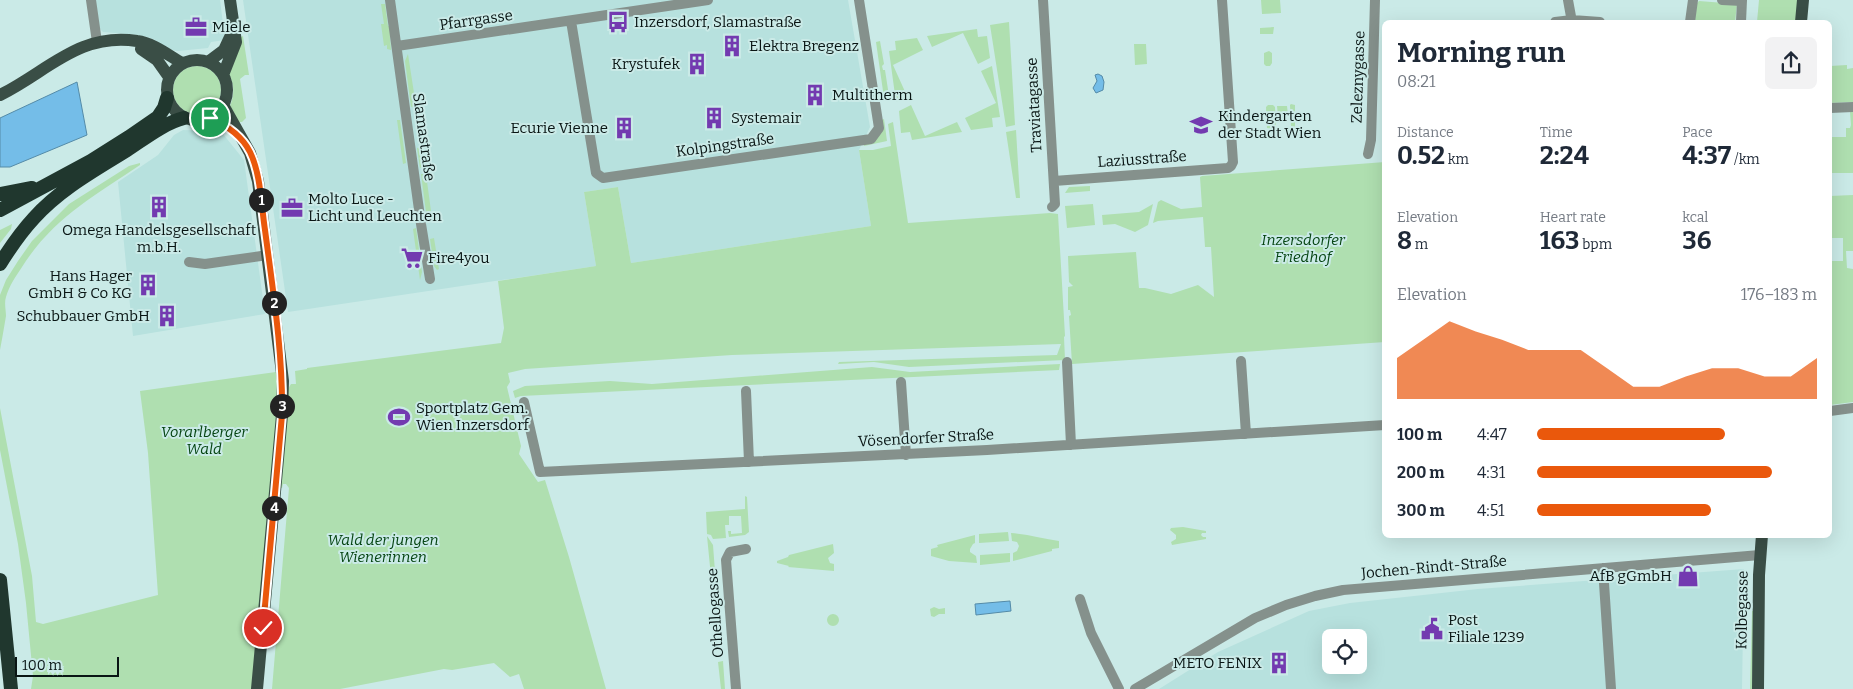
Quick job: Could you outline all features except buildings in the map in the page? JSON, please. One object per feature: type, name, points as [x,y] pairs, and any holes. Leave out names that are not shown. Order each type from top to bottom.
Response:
[{"type":"highway","points":[[0,210],[106,152],[153,121],[161,113],[167,98]]},
{"type":"highway","points":[[0,264],[34,218],[52,201],[93,171],[169,123],[184,118]]},
{"type":"highway","points":[[0,220],[93,171]]},
{"type":"highway","points":[[0,194],[31,188],[58,179]]},
{"type":"highway","points":[[0,580],[10,689]]},
{"type":"main road","points":[[223,75],[236,42],[230,0]]},
{"type":"main road","points":[[1801,20],[1803,0]]},
{"type":"main road","points":[[208,62],[228,46],[234,26]]},
{"type":"main road","points":[[0,95],[26,81],[68,53],[108,40],[137,41],[150,45],[182,63]]},
{"type":"main road","points":[[122,41],[146,52],[157,60],[169,77]]},
{"type":"main road","points":[[191,60],[208,62],[218,68],[227,85],[227,95],[223,105],[218,113],[210,118],[193,121],[184,118],[175,112],[167,98],[166,87],[169,77],[182,63],[191,60]]},
{"type":"main road","points":[[223,105],[250,153],[256,170],[283,381],[282,415],[257,689]]},
{"type":"main road","points":[[210,118],[241,138]]},
{"type":"main road","name":"Kolbegasse","points":[[1758,688],[1762,538]]},
{"type":"street","points":[[91,0],[97,42]]},
{"type":"street","name":"Slamastraße","points":[[390,0],[430,278]]},
{"type":"street","name":"Pfarrgasse","points":[[397,46],[571,22],[708,0]]},
{"type":"street","name":"Kolpingstraße","points":[[571,22],[596,173],[603,178],[871,139],[879,128],[859,0]]},
{"type":"street","name":"Traviatagasse","points":[[1043,0],[1054,181],[1055,204],[1052,207]]},
{"type":"street","name":"Laziusstraße","points":[[1054,181],[1228,168],[1231,166],[1233,162],[1222,0]]},
{"type":"street","name":"Zeleznygasse","points":[[1368,154],[1371,140],[1375,0]]},
{"type":"street","points":[[1568,0],[1572,20]]},
{"type":"street","points":[[1690,20],[1693,0]]},
{"type":"street","points":[[1722,0],[1742,1],[1741,20]]},
{"type":"street","points":[[1832,108],[1853,107]]},
{"type":"street","points":[[189,262],[205,264],[268,255]]},
{"type":"street","points":[[1242,361],[1246,434]]},
{"type":"street","points":[[1068,362],[1071,445]]},
{"type":"street","points":[[901,382],[906,455]]},
{"type":"street","points":[[746,391],[749,462]]},
{"type":"street","name":"Vösendorfer Straße","points":[[524,402],[540,472],[906,455],[1382,425]]},
{"type":"street","points":[[1832,411],[1853,408]]},
{"type":"street","name":"Othellogasse","points":[[736,689],[726,560],[730,552],[746,550]]},
{"type":"street","name":"Jochen-Rindt-Straße","points":[[1135,689],[1255,618],[1286,605],[1315,596],[1352,590],[1760,555]]},
{"type":"street","points":[[1603,568],[1611,689]]},
{"type":"street","points":[[1080,599],[1091,633],[1119,689]]},
{"type":"shaded area","points":[[89,0],[220,0],[225,40],[211,42],[208,48],[178,51],[170,50],[153,39],[139,35],[103,32],[100,29]]},
{"type":"shaded area","points":[[243,0],[848,0],[870,127],[859,150],[871,226],[631,263],[618,187],[584,192],[596,266],[288,312]]},
{"type":"shaded area","points":[[183,130],[212,131],[223,134],[244,160],[265,314],[133,336],[118,182],[158,155],[174,135]]},
{"type":"shaded area","points":[[1744,569],[1742,689],[1159,689],[1218,652],[1309,611],[1350,603],[1478,589]]},
{"type":"green space","points":[[1261,0],[1280,0],[1281,13],[1262,14]]},
{"type":"green space","points":[[1759,0],[1799,0],[1798,20],[1757,20]]},
{"type":"green space","points":[[1699,1],[1737,4],[1735,20],[1694,20]]},
{"type":"green space","points":[[381,4],[385,4],[388,26],[390,26],[392,36],[390,37],[391,50],[387,49],[387,45],[384,46],[381,24],[384,24]]},
{"type":"green space","points":[[1009,22],[1015,125],[1006,127],[990,25]]},
{"type":"green space","points":[[1274,27],[1273,34],[1260,34],[1260,28]]},
{"type":"green space","points":[[977,29],[978,37],[987,36],[990,58],[978,64],[963,33],[932,47],[927,36]]},
{"type":"green space","points":[[243,36],[249,75],[245,75],[240,79],[246,118],[242,122],[238,122],[230,106],[233,90],[229,75],[241,37]]},
{"type":"green space","points":[[917,38],[923,50],[893,65],[907,96],[896,102],[889,51],[896,50],[895,41]]},
{"type":"green space","points":[[880,41],[884,64],[882,66],[883,70],[885,70],[889,96],[884,98],[876,42]]},
{"type":"green space","points":[[1134,44],[1146,44],[1147,64],[1135,65]]},
{"type":"green space","points":[[1269,51],[1272,53],[1272,63],[1270,66],[1266,66],[1264,64],[1264,53]]},
{"type":"green space","points":[[408,54],[416,106],[411,107],[405,61]]},
{"type":"green space","points":[[1847,65],[1847,69],[1853,68],[1853,102],[1832,103],[1832,66]]},
{"type":"green space","points":[[192,66],[202,66],[211,70],[217,76],[221,90],[217,104],[211,110],[202,114],[192,114],[183,110],[177,104],[173,95],[173,85],[177,76],[183,70]]},
{"type":"green space","points":[[992,66],[1000,117],[992,118],[993,127],[971,130],[965,118],[996,103],[981,71]]},
{"type":"green space","points":[[1291,104],[1295,105],[1295,128],[1291,126]]},
{"type":"green space","points":[[911,105],[925,136],[957,122],[962,132],[912,140],[910,132],[901,133],[899,111]]},
{"type":"green space","points":[[1268,105],[1275,107],[1275,129],[1267,128],[1266,107]]},
{"type":"green space","points":[[1277,106],[1287,106],[1288,115],[1278,116]]},
{"type":"green space","points":[[1853,111],[1853,173],[1832,173],[1832,137],[1846,137],[1846,128],[1850,128],[1851,125],[1850,112]]},
{"type":"green space","points":[[884,119],[887,141],[864,146],[864,144]]},
{"type":"green space","points":[[397,120],[400,120],[406,163],[403,164]]},
{"type":"green space","name":"Wald der jungen Wienerinnen","points":[[893,122],[908,223],[1058,214],[1065,360],[909,367],[874,362],[838,364],[839,362],[1057,355],[1061,344],[732,355],[525,369],[508,373],[510,382],[507,387],[521,446],[519,454],[538,482],[545,480],[606,689],[524,689],[519,674],[510,677],[494,663],[452,670],[444,669],[340,689],[272,689],[289,488],[286,484],[283,484],[282,488],[279,488],[288,389],[291,384],[296,384],[295,371],[501,343],[504,328],[498,281],[596,266],[584,192],[618,187],[631,263],[871,226],[859,150],[873,150],[891,146],[888,124]]},
{"type":"green space","points":[[1016,130],[1020,198],[1016,198],[1006,132]]},
{"type":"green space","points":[[421,147],[424,167],[420,168],[417,148]]},
{"type":"green space","name":"Inzersdorfer Friedhof","points":[[1382,162],[1382,342],[1072,364],[1069,316],[1071,315],[1070,310],[1068,310],[1068,287],[1073,286],[1069,282],[1068,256],[1136,252],[1139,288],[1171,294],[1198,285],[1214,297],[1211,247],[1205,247],[1203,217],[1153,223],[1158,202],[1161,200],[1181,209],[1202,207],[1200,177]]},
{"type":"green space","points":[[140,163],[140,165],[75,209],[34,250],[7,293],[5,302],[6,316],[0,350],[0,295],[6,280],[32,241],[69,204],[129,166]]},
{"type":"green space","points":[[421,174],[426,174],[431,211],[426,212]]},
{"type":"green space","points":[[1090,186],[1090,191],[1065,193],[1069,187]]},
{"type":"green space","points":[[1853,195],[1853,251],[1846,251],[1847,268],[1853,269],[1853,402],[1832,405],[1832,261],[1843,261],[1843,238],[1832,238],[1832,196]]},
{"type":"green space","points":[[1093,204],[1095,225],[1067,228],[1065,206]]},
{"type":"green space","points":[[1153,204],[1148,225],[1135,232],[1115,224],[1103,225],[1102,215],[1139,212]]},
{"type":"green space","points":[[12,224],[11,229],[0,243],[0,230]]},
{"type":"green space","points":[[416,228],[422,272],[420,280],[413,229]]},
{"type":"green space","points":[[434,238],[439,269],[437,270],[434,266],[430,239]]},
{"type":"green space","points":[[1060,364],[1059,370],[521,396],[515,398],[513,391],[525,386],[610,381],[652,384],[872,367],[910,372]]},
{"type":"green space","name":"Vorarlberger Wald","points":[[276,372],[278,396],[254,689],[31,689],[33,676],[26,603],[18,544],[0,450],[0,408],[32,576],[36,622],[43,624],[158,595],[148,453],[140,391]]},
{"type":"green space","points":[[745,496],[747,497],[749,532],[745,535],[729,537],[728,531],[731,531],[731,534],[742,533],[741,516],[729,516],[729,525],[725,525],[726,538],[713,539],[711,535],[707,534],[706,512],[745,509]]},
{"type":"green space","points":[[1183,527],[1206,531],[1206,533],[1201,535],[1206,537],[1206,539],[1172,545],[1171,542],[1176,539],[1176,535],[1170,530],[1171,528]]},
{"type":"green space","points":[[1008,532],[1009,541],[979,543],[979,534]]},
{"type":"green space","points":[[1011,533],[1059,541],[1059,548],[1013,561],[1013,553],[1017,551],[1019,546],[1017,542],[1012,541]]},
{"type":"green space","points":[[975,535],[975,543],[970,552],[976,556],[977,563],[949,561],[931,556],[931,549],[938,547],[937,545]]},
{"type":"green space","points":[[707,536],[713,545],[717,598],[713,597]]},
{"type":"green space","points":[[833,544],[834,553],[828,558],[830,563],[834,564],[834,571],[788,567],[777,563],[777,561],[789,555]]},
{"type":"green space","points":[[1010,553],[1010,562],[980,565],[980,555]]},
{"type":"green space","points":[[934,607],[939,609],[945,608],[945,614],[931,616],[930,609]]},
{"type":"green space","points":[[1752,611],[1754,611],[1752,689],[1750,689]]},
{"type":"green space","points":[[831,614],[835,614],[839,620],[835,626],[831,626],[827,622],[827,618]]},
{"type":"green space","points":[[723,661],[725,689],[721,689],[718,662]]},
{"type":"water","points":[[1095,75],[1102,76],[1104,82],[1103,90],[1096,93],[1093,88],[1097,81]]},
{"type":"water","points":[[77,82],[87,135],[10,167],[0,167],[0,118]]},
{"type":"water","points":[[1010,601],[1011,611],[976,615],[975,604]]},
{"type":"place","name":"Inzersdorf, Slamastraße","points":[[618,22]]},
{"type":"place","name":"Miele","points":[[196,27]]},
{"type":"place","name":"Elektra Bregenz","points":[[732,46]]},
{"type":"place","name":"Krystufek","points":[[697,64]]},
{"type":"place","name":"Multitherm","points":[[815,95]]},
{"type":"place","name":"Systemair","points":[[714,118]]},
{"type":"place","name":"Kindergarten der Stadt Wien","points":[[1201,125]]},
{"type":"place","name":"Ecurie Vienne","points":[[624,128]]},
{"type":"place","name":"Omega Handelsgesellschaft m.b.H.","points":[[159,207]]},
{"type":"place","name":"Molto Luce - Licht und Leuchten","points":[[292,208]]},
{"type":"place","name":"Fire4you","points":[[412,258]]},
{"type":"place","name":"Hans Hager GmbH & Co KG","points":[[148,285]]},
{"type":"place","name":"Schubbauer GmbH","points":[[167,316]]},
{"type":"place","name":"Sportplatz Gem. Wien Inzersdorf","points":[[399,417]]},
{"type":"place","name":"AfB gGmbH","points":[[1688,576]]},
{"type":"place","name":"Post Filiale 1239","points":[[1432,629]]},
{"type":"place","name":"METO FENIX","points":[[1279,663]]},
{"type":"route","points":[[210,118],[218,121],[241,138],[250,153],[256,170],[283,381],[282,415],[263,628]]}]
